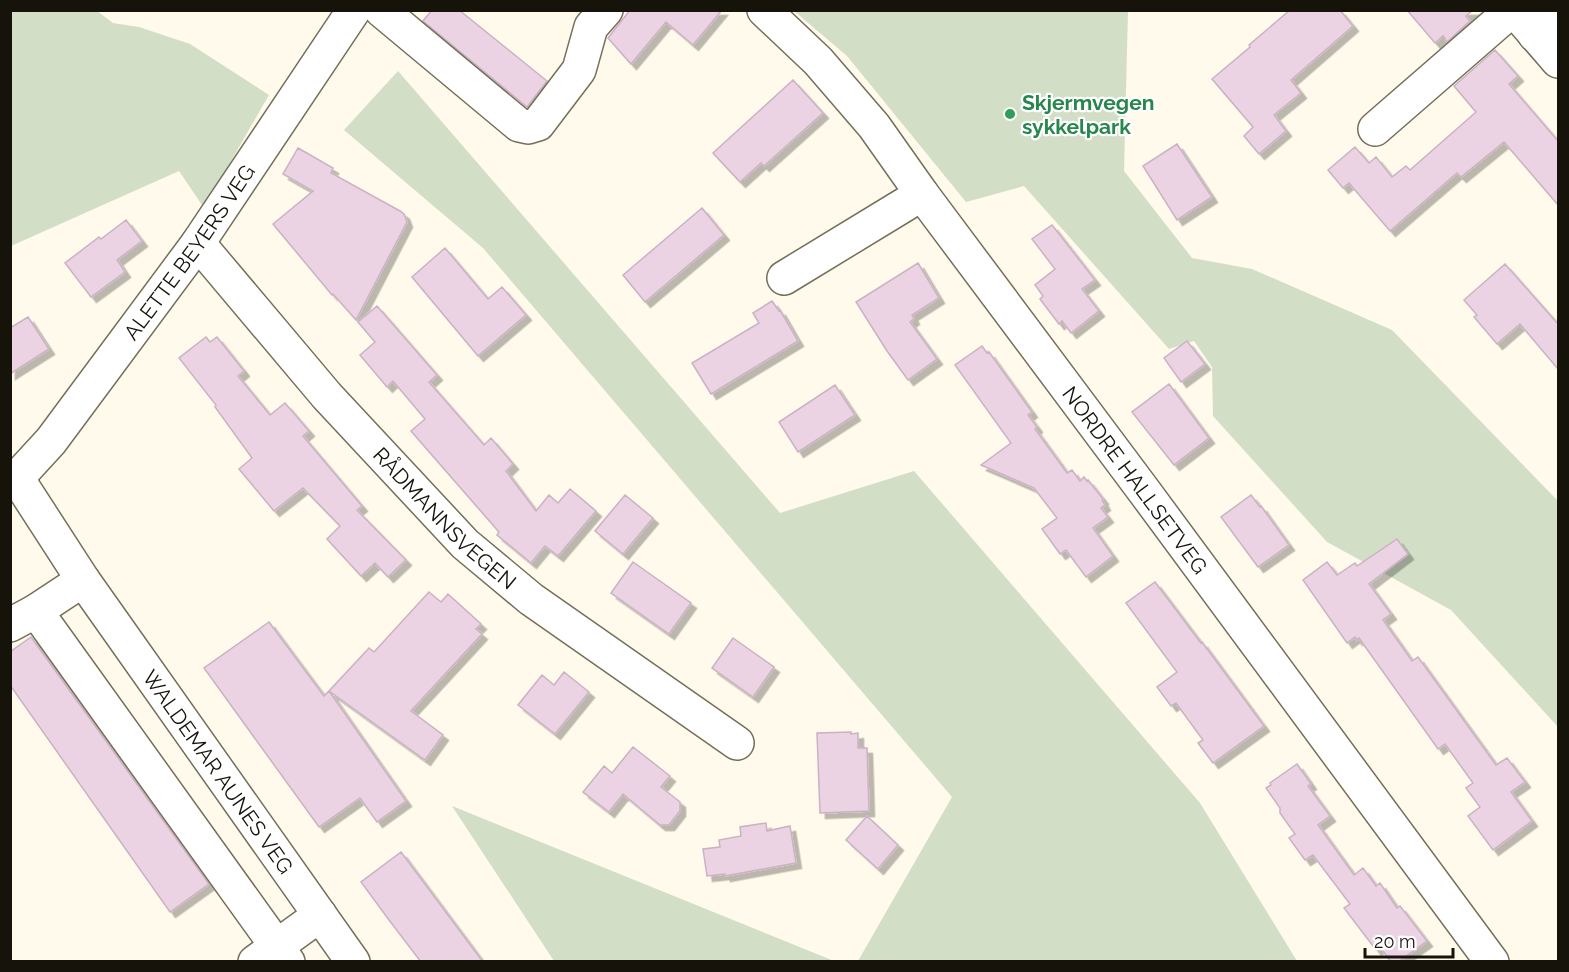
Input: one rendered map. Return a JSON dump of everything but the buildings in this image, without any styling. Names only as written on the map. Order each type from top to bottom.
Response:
[{"type":"street","name":"ALETTE BEYERS VEG","points":[[14,480],[51,441],[198,243],[354,10]]},
{"type":"street","points":[[381,10],[519,125],[528,127],[538,124],[579,70],[591,27],[606,10]]},
{"type":"street","name":"NORDRE HALLSETVEG","points":[[764,10],[818,62],[874,126],[922,194],[1144,490],[1492,962]]},
{"type":"street","points":[[1375,129],[1513,10],[1558,62]]},
{"type":"street","points":[[1535,34],[1558,11]]},
{"type":"street","points":[[784,278],[922,194]]},
{"type":"street","name":"RÅDMANNSVEGEN","points":[[198,243],[327,396],[465,544],[531,599],[737,743]]},
{"type":"street","name":"WALDEMAR AUNES VEG","points":[[14,480],[354,962]]},
{"type":"street","points":[[83,580],[23,618],[273,956],[320,915]]},
{"type":"green space","points":[[10,11],[97,11],[113,23],[139,27],[190,44],[269,95],[204,208],[179,171],[11,246]]},
{"type":"green space","points":[[794,11],[1128,11],[1124,171],[1192,258],[1252,269],[1392,330],[1558,501],[1558,727],[1451,610],[1327,542],[1213,416],[1212,367],[1194,341],[1169,349],[1024,186],[966,202],[847,56]]},
{"type":"green space","points":[[398,71],[780,513],[914,471],[1200,803],[1297,961],[858,961],[952,797],[483,248],[344,130]]},
{"type":"green space","points":[[452,806],[834,961],[554,961]]},
{"type":"place","name":"Skjermvegen sykkelpark","points":[[1010,114]]}]
